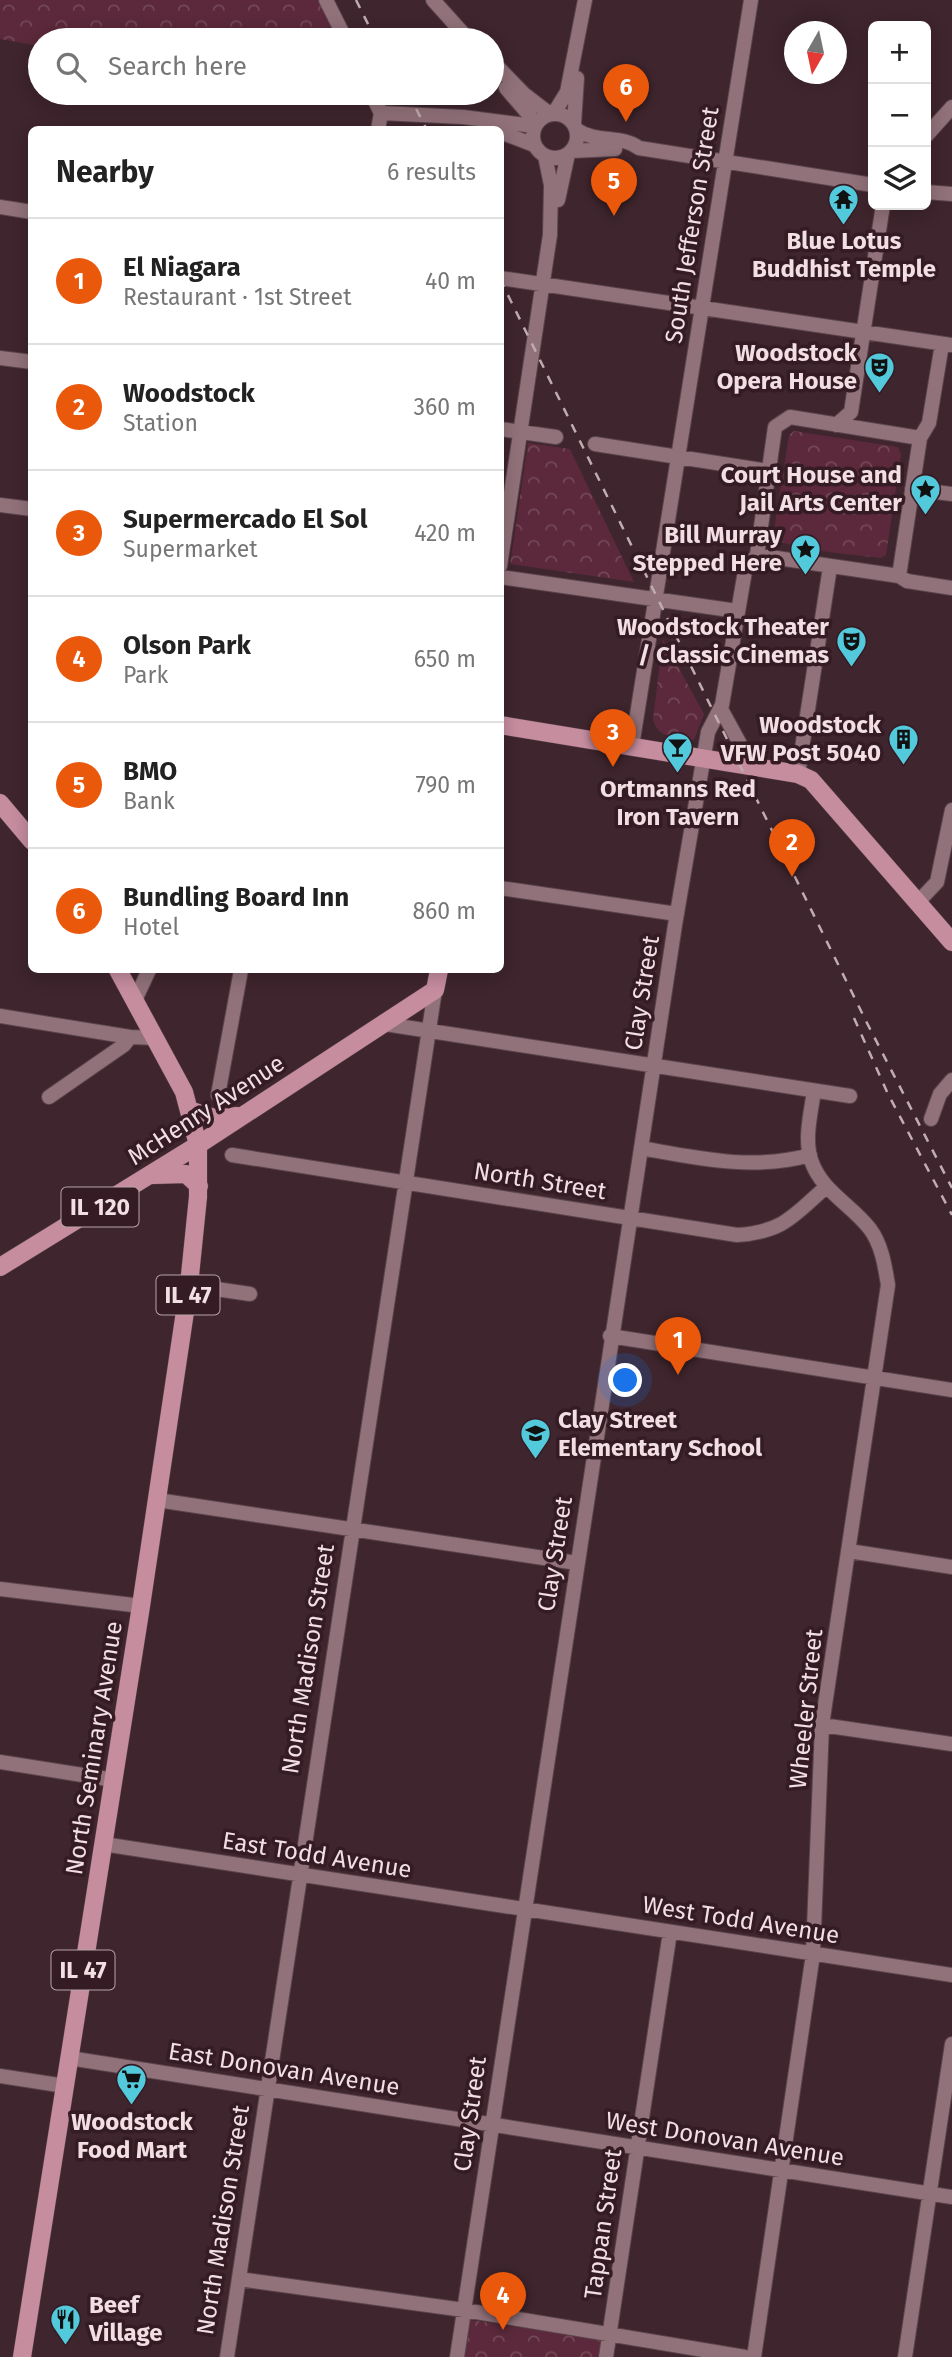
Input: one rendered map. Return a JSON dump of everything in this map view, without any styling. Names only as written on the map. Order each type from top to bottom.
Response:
[{"type":"main road","points":[[504,726],[798,774],[823,791],[952,942]]},
{"type":"main road","points":[[0,803],[28,836]]},
{"type":"main road","name":"IL 47","points":[[120,973],[184,1093],[198,1145]]},
{"type":"main road","name":"North Madison Street","points":[[435,990],[438,973]]},
{"type":"main road","name":"McHenry Avenue","points":[[0,1267],[150,1176],[435,990]]},
{"type":"main road","points":[[189,1110],[218,1119],[244,1115]]},
{"type":"main road","name":"North Seminary Avenue","points":[[22,2357],[189,1285],[199,1186],[198,1145]]},
{"type":"main road","points":[[150,1176],[186,1174],[199,1186]]},
{"type":"street","points":[[326,0],[340,28]]},
{"type":"street","points":[[433,0],[458,28]]},
{"type":"street","points":[[457,119],[463,117],[535,125],[552,114],[566,95],[586,0]]},
{"type":"street","name":"South Jefferson Street","points":[[632,746],[751,0]]},
{"type":"street","points":[[550,235],[570,153],[577,141],[575,127],[578,42]]},
{"type":"street","points":[[504,73],[524,94],[552,114],[566,116],[575,127],[594,139],[633,143],[639,148]]},
{"type":"street","points":[[504,86],[535,125],[551,185],[550,235],[544,285],[504,541]]},
{"type":"street","points":[[377,105],[381,113],[379,126]]},
{"type":"street","points":[[931,130],[952,107]]},
{"type":"street","points":[[381,113],[427,114],[457,119],[475,126]]},
{"type":"street","points":[[504,134],[557,158],[570,153],[639,148],[868,184]]},
{"type":"street","points":[[931,192],[952,194]]},
{"type":"street","points":[[0,207],[28,211]]},
{"type":"street","points":[[836,425],[850,412],[882,210]]},
{"type":"street","points":[[504,279],[947,345],[929,423],[920,438],[899,576]]},
{"type":"street","points":[[0,358],[28,362]]},
{"type":"street","points":[[850,412],[863,429]]},
{"type":"street","name":"Clay Street","points":[[457,2357],[610,1336],[708,732],[721,709],[745,571],[757,555],[775,427],[790,417],[836,425]]},
{"type":"street","points":[[836,425],[920,438]]},
{"type":"street","points":[[504,430],[556,437]]},
{"type":"street","points":[[595,444],[768,471]]},
{"type":"street","points":[[912,489],[952,494]]},
{"type":"street","points":[[0,505],[28,508]]},
{"type":"street","points":[[757,555],[899,576],[907,581],[952,588]]},
{"type":"street","points":[[798,774],[830,567]]},
{"type":"street","points":[[504,579],[737,611]]},
{"type":"street","points":[[721,709],[744,751]]},
{"type":"street","points":[[918,902],[937,882],[952,810]]},
{"type":"street","points":[[504,889],[677,914]]},
{"type":"street","points":[[135,1000],[148,973]]},
{"type":"street","points":[[218,1095],[241,973]]},
{"type":"street","name":"North Madison Street","points":[[226,2357],[435,990]]},
{"type":"street","points":[[0,1016],[130,1037],[156,1038]]},
{"type":"street","points":[[384,1024],[849,1096]]},
{"type":"street","points":[[49,1097],[124,1045],[130,1037]]},
{"type":"street","points":[[931,1119],[940,1094],[952,1080]]},
{"type":"street","points":[[640,1148],[738,1164],[759,1164],[810,1155],[814,1091]]},
{"type":"street","name":"North Street","points":[[232,1155],[737,1235],[755,1234],[777,1228],[798,1215],[826,1187]]},
{"type":"street","name":"Wheeler Street","points":[[754,2357],[813,1954],[822,1725],[888,1285],[884,1261],[871,1230],[826,1187],[810,1155]]},
{"type":"street","points":[[189,1285],[250,1294]]},
{"type":"street","points":[[610,1336],[952,1390]]},
{"type":"street","points":[[157,1500],[577,1563]]},
{"type":"street","points":[[849,1551],[952,1567]]},
{"type":"street","points":[[0,1588],[141,1606]]},
{"type":"street","points":[[822,1725],[952,1744]]},
{"type":"street","points":[[0,1762],[114,1780]]},
{"type":"street","name":"East Todd Avenue","points":[[103,1844],[523,1910]]},
{"type":"street","name":"West Todd Avenue","points":[[523,1910],[952,1975]]},
{"type":"street","name":"Tappan Street","points":[[606,2357],[670,1932]]},
{"type":"street","points":[[905,2357],[952,2044]]},
{"type":"street","name":"East Donovan Avenue","points":[[69,2058],[491,2124]]},
{"type":"street","points":[[0,2076],[65,2085]]},
{"type":"street","name":"West Donovan Avenue","points":[[491,2124],[952,2197]]},
{"type":"street","points":[[239,2279],[464,2310],[745,2357]]},
{"type":"green space","points":[[0,0],[318,0],[331,28],[28,28],[28,44],[0,39]]},
{"type":"green space","points":[[794,431],[898,447],[901,454],[886,555],[881,558],[824,551],[780,542],[773,537],[789,435]]},
{"type":"green space","points":[[528,443],[570,449],[634,582],[510,564]]},
{"type":"green space","points":[[663,639],[704,714],[694,740],[663,734],[655,726],[653,719]]},
{"type":"green space","points":[[470,2320],[603,2340],[601,2357],[465,2357]]},
{"type":"railway","points":[[356,0],[370,28]]},
{"type":"railway","points":[[414,105],[425,126]]},
{"type":"railway","points":[[504,287],[867,1023],[952,1188]]},
{"type":"railway","points":[[854,1018],[888,1094],[952,1215]]},
{"type":"place","name":"Bundling Board Inn","points":[[626,122]]},
{"type":"place","name":"BMO","points":[[614,216]]},
{"type":"place","name":"Blue Lotus Buddhist Temple","points":[[844,226]]},
{"type":"place","name":"Woodstock Opera House","points":[[880,394]]},
{"type":"place","name":"Court House and Jail Arts Center","points":[[925,516]]},
{"type":"place","name":"Bill Murray Stepped Here","points":[[805,576]]},
{"type":"place","name":"Woodstock Theater / Classic Cinemas","points":[[852,668]]},
{"type":"place","name":"Woodstock VFW Post 5040","points":[[904,766]]},
{"type":"place","name":"Supermercado El Sol","points":[[613,767]]},
{"type":"place","name":"Ortmanns Red Iron Tavern","points":[[678,774]]},
{"type":"place","name":"Woodstock","points":[[792,877]]},
{"type":"place","name":"El Niagara","points":[[678,1375]]},
{"type":"place","name":"Clay Street Elementary School","points":[[535,1461]]},
{"type":"place","name":"Woodstock Food Mart","points":[[132,2107]]},
{"type":"place","name":"Olson Park","points":[[503,2330]]},
{"type":"place","name":"Beef Village","points":[[66,2346]]}]
